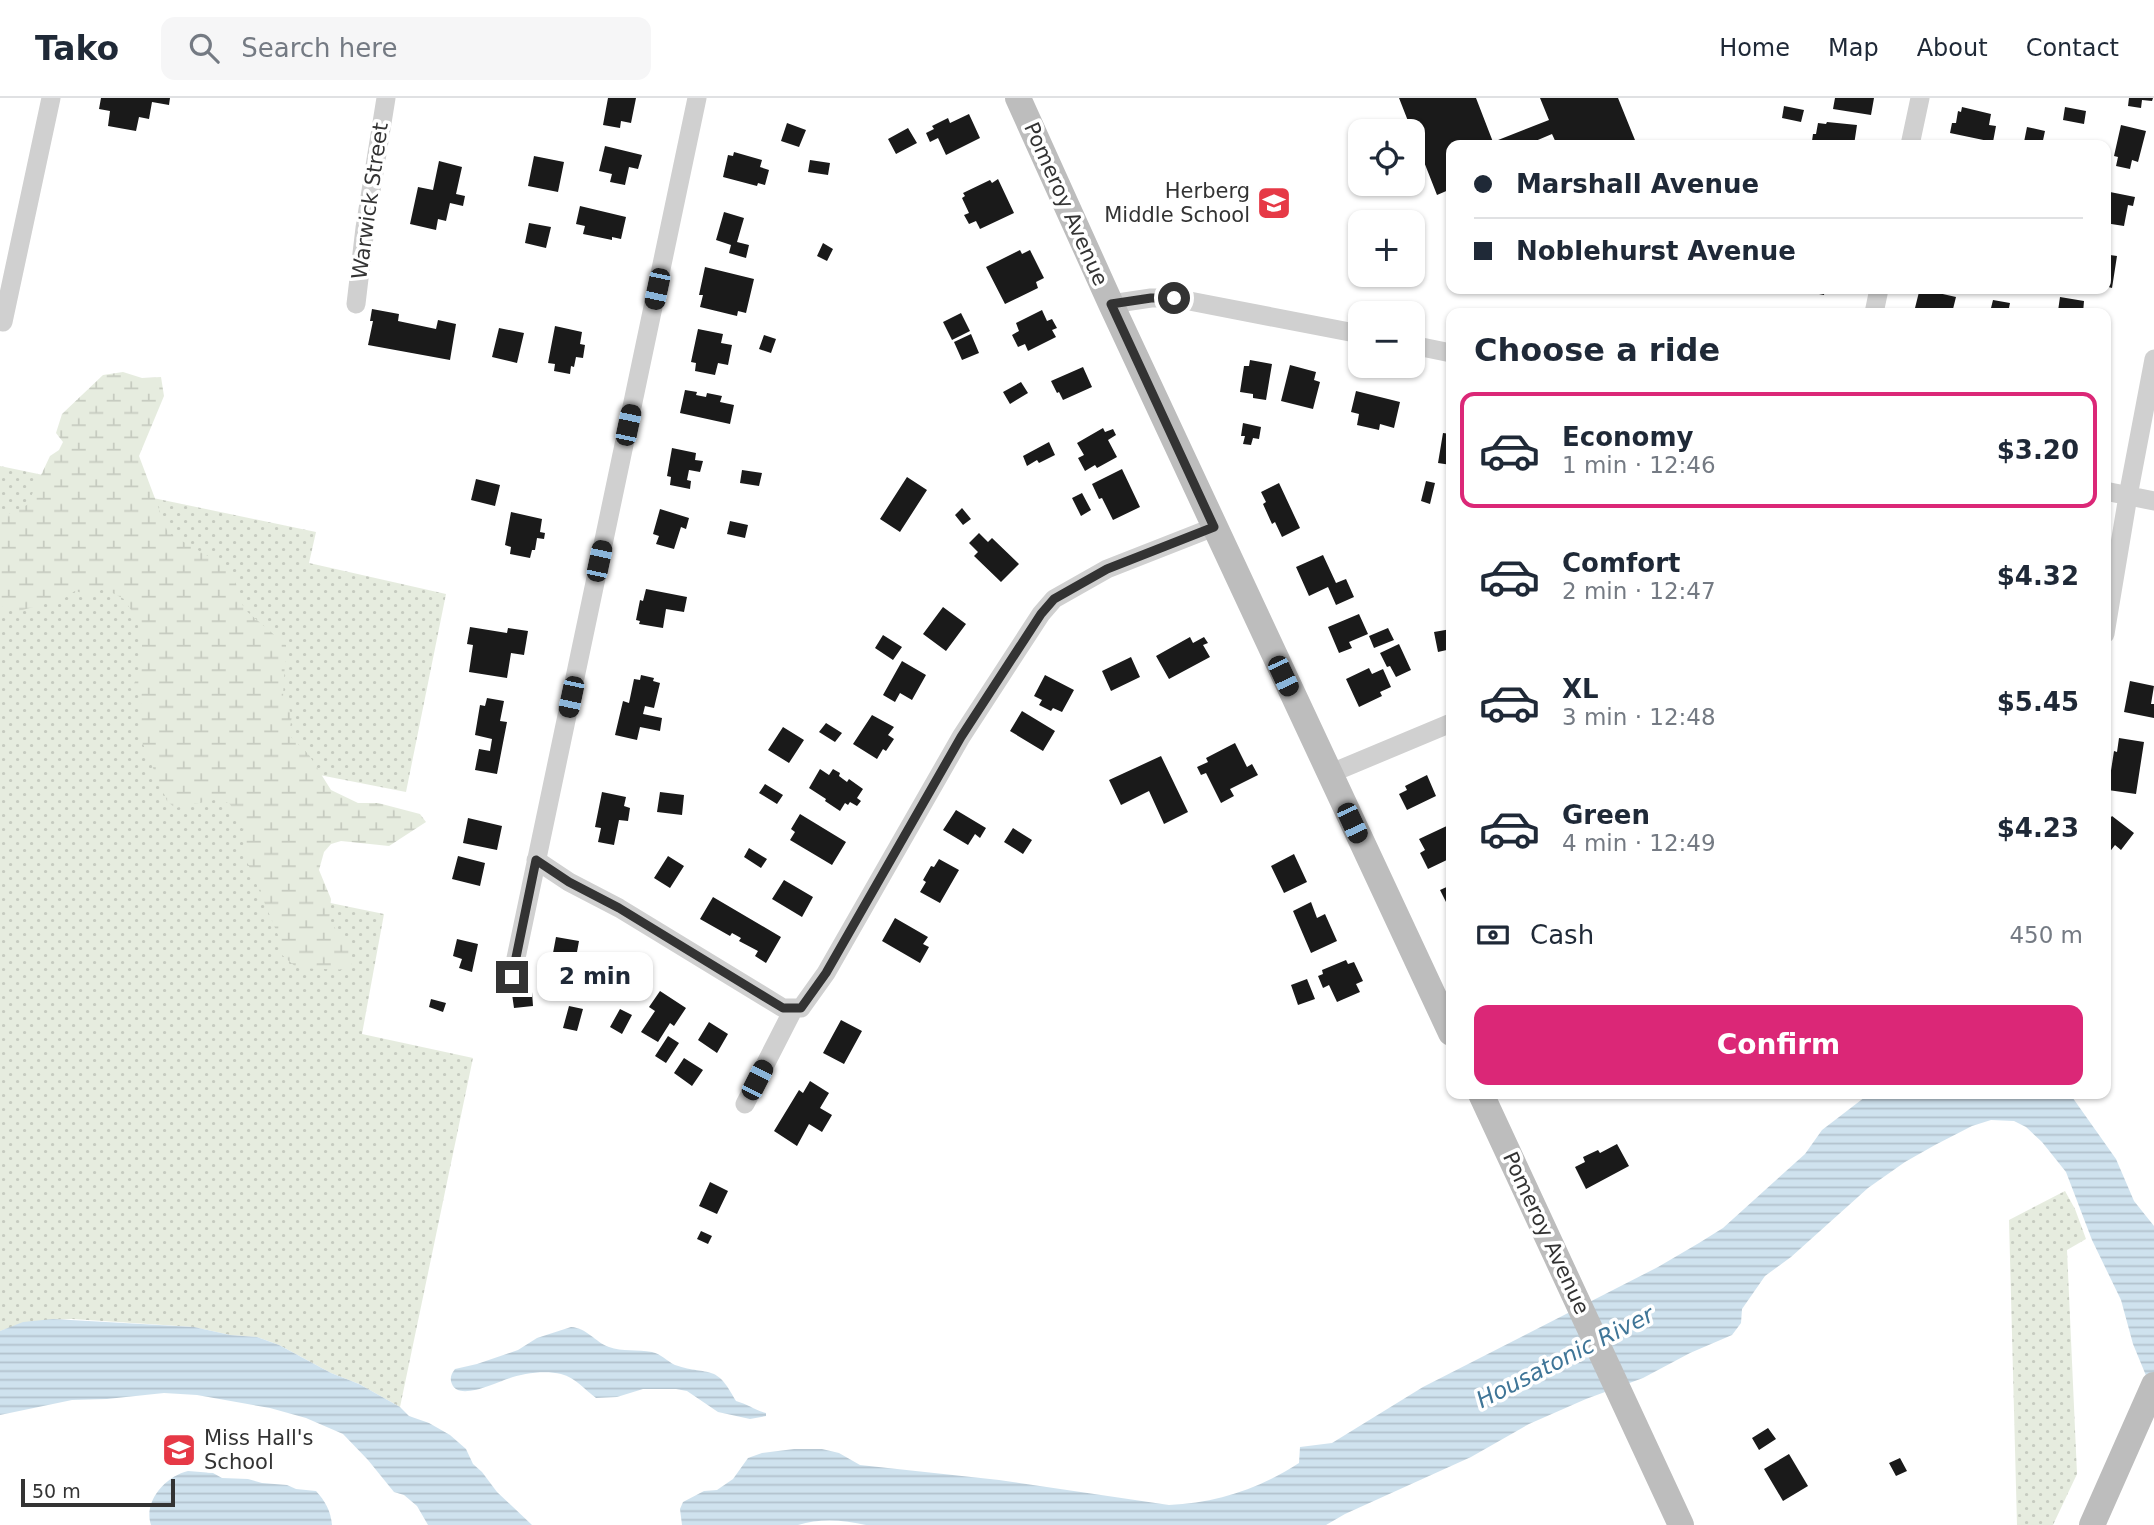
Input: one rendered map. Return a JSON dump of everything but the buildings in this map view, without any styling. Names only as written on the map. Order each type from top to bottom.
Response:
[{"type":"street","points":[[3,322],[51,98]]},
{"type":"street","name":"Warwick Street","points":[[356,304],[386,98]]},
{"type":"street","points":[[512,977],[697,98]]},
{"type":"street","name":"Pomeroy Avenue","points":[[1018,98],[1214,527],[1446,1022]]},
{"type":"street","points":[[1911,140],[1920,98]]},
{"type":"street","points":[[1111,304],[1151,298],[1174,298],[1348,332]]},
{"type":"street","points":[[1425,348],[1446,353]]},
{"type":"street","points":[[2111,598],[2154,359]]},
{"type":"street","points":[[2111,492],[2154,501]]},
{"type":"street","points":[[536,860],[783,1008],[801,1008],[826,973],[961,737],[1041,614],[1054,599],[1107,569],[1214,527]]},
{"type":"street","points":[[1329,774],[1446,725]]},
{"type":"street","points":[[745,1104],[794,1008]]},
{"type":"street","name":"Pomeroy Avenue","points":[[1482,1099],[1681,1525]]},
{"type":"street","points":[[2092,1525],[2151,1391]]},
{"type":"green space","points":[[123,372],[142,378],[161,377],[164,396],[139,456],[168,533],[222,564],[234,579],[244,609],[286,645],[283,697],[292,715],[289,735],[309,755],[331,790],[358,803],[378,803],[420,814],[426,822],[389,846],[341,841],[331,844],[324,852],[319,870],[331,899],[329,920],[352,951],[351,970],[297,968],[282,955],[278,935],[248,864],[244,832],[230,804],[219,799],[175,808],[167,801],[140,737],[142,705],[139,693],[131,692],[142,663],[142,640],[136,618],[124,599],[105,589],[86,594],[75,591],[63,599],[15,612],[0,606],[0,518],[27,505],[50,456],[59,450],[63,442],[56,433],[62,414],[103,375]]},
{"type":"green space","points":[[0,466],[316,532],[309,563],[446,594],[406,792],[294,770],[272,891],[384,914],[362,1034],[473,1058],[400,1407],[359,1384],[257,1337],[230,1335],[194,1327],[72,1319],[35,1322],[0,1331]]},
{"type":"green space","points":[[2065,1191],[2086,1239],[2067,1250],[2077,1474],[2053,1525],[2017,1525],[2009,1220]]},
{"type":"water","name":"Housatonic River","points":[[1862,1099],[2074,1099],[2116,1159],[2134,1201],[2154,1226],[2154,1395],[2133,1344],[2121,1300],[2092,1240],[2066,1172],[2026,1127],[2014,1121],[1991,1120],[1972,1126],[1935,1145],[1868,1188],[1791,1257],[1765,1276],[1742,1309],[1741,1323],[1732,1335],[1643,1378],[1529,1424],[1471,1457],[1326,1525],[866,1525],[832,1520],[798,1525],[682,1525],[680,1509],[683,1502],[704,1491],[717,1490],[733,1479],[748,1458],[762,1453],[794,1449],[822,1449],[839,1453],[860,1465],[999,1480],[1169,1505],[1204,1501],[1237,1493],[1299,1463],[1300,1447],[1332,1443],[1423,1387],[1658,1267],[1723,1228],[1805,1154],[1822,1130]]},
{"type":"water","points":[[53,1319],[194,1327],[230,1335],[257,1337],[279,1345],[331,1373],[359,1384],[400,1407],[409,1416],[450,1435],[466,1449],[473,1464],[497,1492],[532,1525],[428,1525],[417,1506],[404,1495],[394,1492],[343,1434],[306,1418],[270,1408],[197,1395],[164,1393],[72,1400],[0,1415],[0,1331],[23,1322]]},
{"type":"water","points":[[571,1327],[582,1330],[609,1347],[652,1352],[675,1365],[711,1373],[723,1381],[736,1401],[766,1413],[766,1416],[750,1419],[718,1412],[687,1391],[676,1389],[643,1389],[617,1397],[596,1398],[571,1378],[555,1373],[520,1375],[469,1391],[456,1389],[452,1384],[451,1378],[455,1369],[518,1350],[537,1338]]},
{"type":"water","points":[[188,1471],[316,1491],[327,1506],[332,1525],[151,1525],[150,1507],[158,1491],[172,1478]]},
{"type":"place","name":"Herberg Middle School","points":[[1274,203]]},
{"type":"place","name":"Miss Hall's School","points":[[179,1450]]},
{"type":"route","points":[[512,977],[536,860],[783,1008],[801,1008],[826,973],[961,737],[1041,614],[1054,599],[1107,569],[1214,527],[1111,304],[1151,298],[1174,298]]}]
